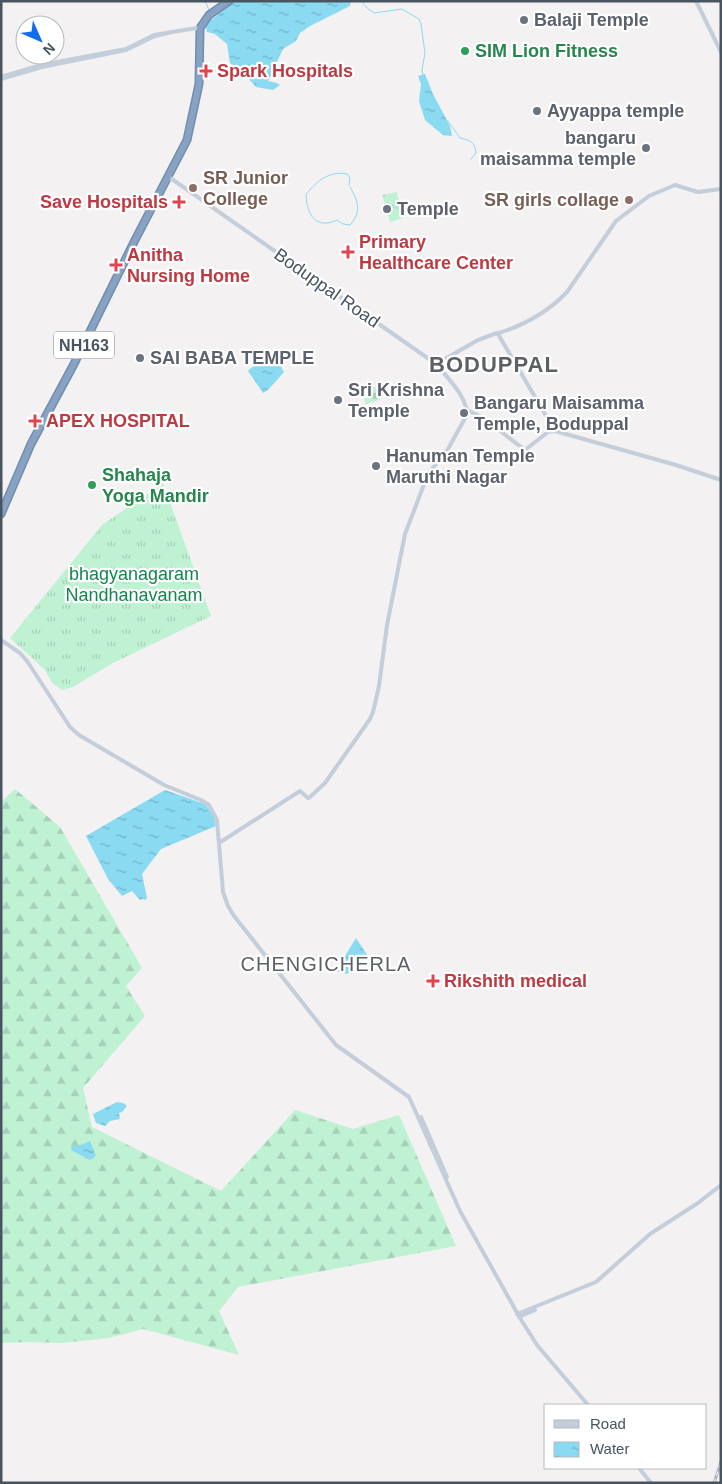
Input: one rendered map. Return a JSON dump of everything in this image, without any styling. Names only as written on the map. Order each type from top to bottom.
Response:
[{"type":"highway","name":"NH163","points":[[141,227],[170,176],[190,132],[199,84],[197,28],[224,1]]},
{"type":"highway","name":"NH163","points":[[198,68],[198,34],[201,26],[211,12],[229,1]]},
{"type":"highway","name":"NH163","points":[[1,510],[27,448],[182,151]]},
{"type":"highway","name":"NH163","points":[[1,514],[18,470]]},
{"type":"street","points":[[696,1],[721,52]]},
{"type":"street","points":[[1,78],[41,65],[126,49],[154,35],[197,28]]},
{"type":"street","name":"Boduppal Road","points":[[170,176],[438,364],[449,381],[458,389],[469,411]]},
{"type":"street","points":[[438,364],[478,340],[516,327],[560,299],[616,221],[646,198],[674,185],[698,192],[721,189]]},
{"type":"street","points":[[498,333],[554,431]]},
{"type":"street","points":[[219,843],[300,791],[310,798],[325,783],[370,719],[379,686],[386,630],[405,534],[428,474],[448,449],[469,411],[482,417],[525,450],[548,432],[554,431],[696,471],[721,480]]},
{"type":"street","points":[[1,640],[20,653],[27,661],[75,732],[164,785],[209,805],[217,820],[224,892],[228,906],[336,1045],[409,1097],[460,1211],[518,1315],[537,1345],[587,1404]]},
{"type":"street","points":[[518,1315],[593,1285],[656,1231],[721,1186]]},
{"type":"street","points":[[640,1469],[651,1483]]},
{"type":"green space","points":[[397,192],[403,218],[390,222],[382,195]]},
{"type":"green space","points":[[376,387],[381,399],[366,404],[361,389]]},
{"type":"green space","name":"bhagyanagaram Nandhanavanam","points":[[163,483],[211,616],[113,663],[73,687],[62,690],[52,683],[45,670],[10,638],[102,525]]},
{"type":"green space","points":[[15,789],[60,827],[142,968],[126,986],[145,1016],[83,1088],[92,1127],[221,1191],[295,1110],[353,1129],[399,1115],[456,1246],[238,1287],[219,1311],[239,1355],[143,1329],[109,1338],[62,1343],[1,1343],[1,802]]},
{"type":"water","points":[[235,1],[351,1],[350,6],[310,26],[300,33],[296,41],[283,49],[268,81],[280,85],[273,90],[256,87],[247,77],[241,75],[230,63],[227,44],[215,34],[207,32],[205,25]]},
{"type":"water","points":[[425,74],[450,126],[452,136],[443,135],[425,120],[419,101],[421,84],[418,76]]},
{"type":"water","points":[[276,358],[284,372],[263,393],[248,371],[254,366]]},
{"type":"water","points":[[165,790],[205,804],[213,814],[216,826],[161,849],[142,874],[147,898],[145,900],[140,900],[132,891],[122,896],[108,879],[86,836]]},
{"type":"water","points":[[356,938],[368,956],[347,974],[336,971]]},
{"type":"water","points":[[117,1102],[127,1106],[119,1113],[120,1119],[110,1121],[105,1126],[96,1123],[93,1114]]},
{"type":"water","points":[[90,1141],[96,1156],[90,1160],[71,1150],[72,1145],[78,1146]]},
{"type":"waterway","points":[[205,1],[209,10]]},
{"type":"waterway","points":[[361,1],[374,13],[402,9],[419,19],[425,53],[423,75]]},
{"type":"waterway","points":[[448,121],[460,138],[473,144],[476,153],[471,159]]},
{"type":"waterway","points":[[349,185],[350,178],[347,174],[329,175],[324,178],[306,195],[310,214],[323,223],[337,220],[343,224],[350,225],[356,216],[358,206],[350,187]]},
{"type":"railway","points":[[714,1483],[721,1462]]},
{"type":"place","name":"Balaji Temple","points":[[524,20]]},
{"type":"place","name":"SIM Lion Fitness","points":[[465,51]]},
{"type":"place","name":"Spark Hospitals","points":[[206,71]]},
{"type":"place","name":"Ayyappa temple","points":[[537,111]]},
{"type":"place","name":"bangaru maisamma temple","points":[[646,148]]},
{"type":"place","name":"SR Junior College","points":[[193,188]]},
{"type":"place","name":"SR girls collage","points":[[629,200]]},
{"type":"place","name":"Save Hospitals","points":[[179,202]]},
{"type":"place","name":"Temple","points":[[387,209]]},
{"type":"place","name":"Primary Healthcare Center","points":[[348,252]]},
{"type":"place","name":"Anitha Nursing Home","points":[[116,265]]},
{"type":"place","name":"SAI BABA TEMPLE","points":[[140,358]]},
{"type":"place","name":"Sri Krishna Temple","points":[[338,400]]},
{"type":"place","name":"Bangaru Maisamma Temple, Boduppal","points":[[464,413]]},
{"type":"place","name":"APEX HOSPITAL","points":[[35,421]]},
{"type":"place","name":"Hanuman Temple Maruthi Nagar","points":[[376,466]]},
{"type":"place","name":"Shahaja Yoga Mandir","points":[[92,485]]},
{"type":"place","name":"Rikshith medical","points":[[433,981]]},
{"type":"district","name":"BODUPPAL","points":[[494,364]]},
{"type":"district","name":"CHENGICHERLA","points":[[326,964]]}]
